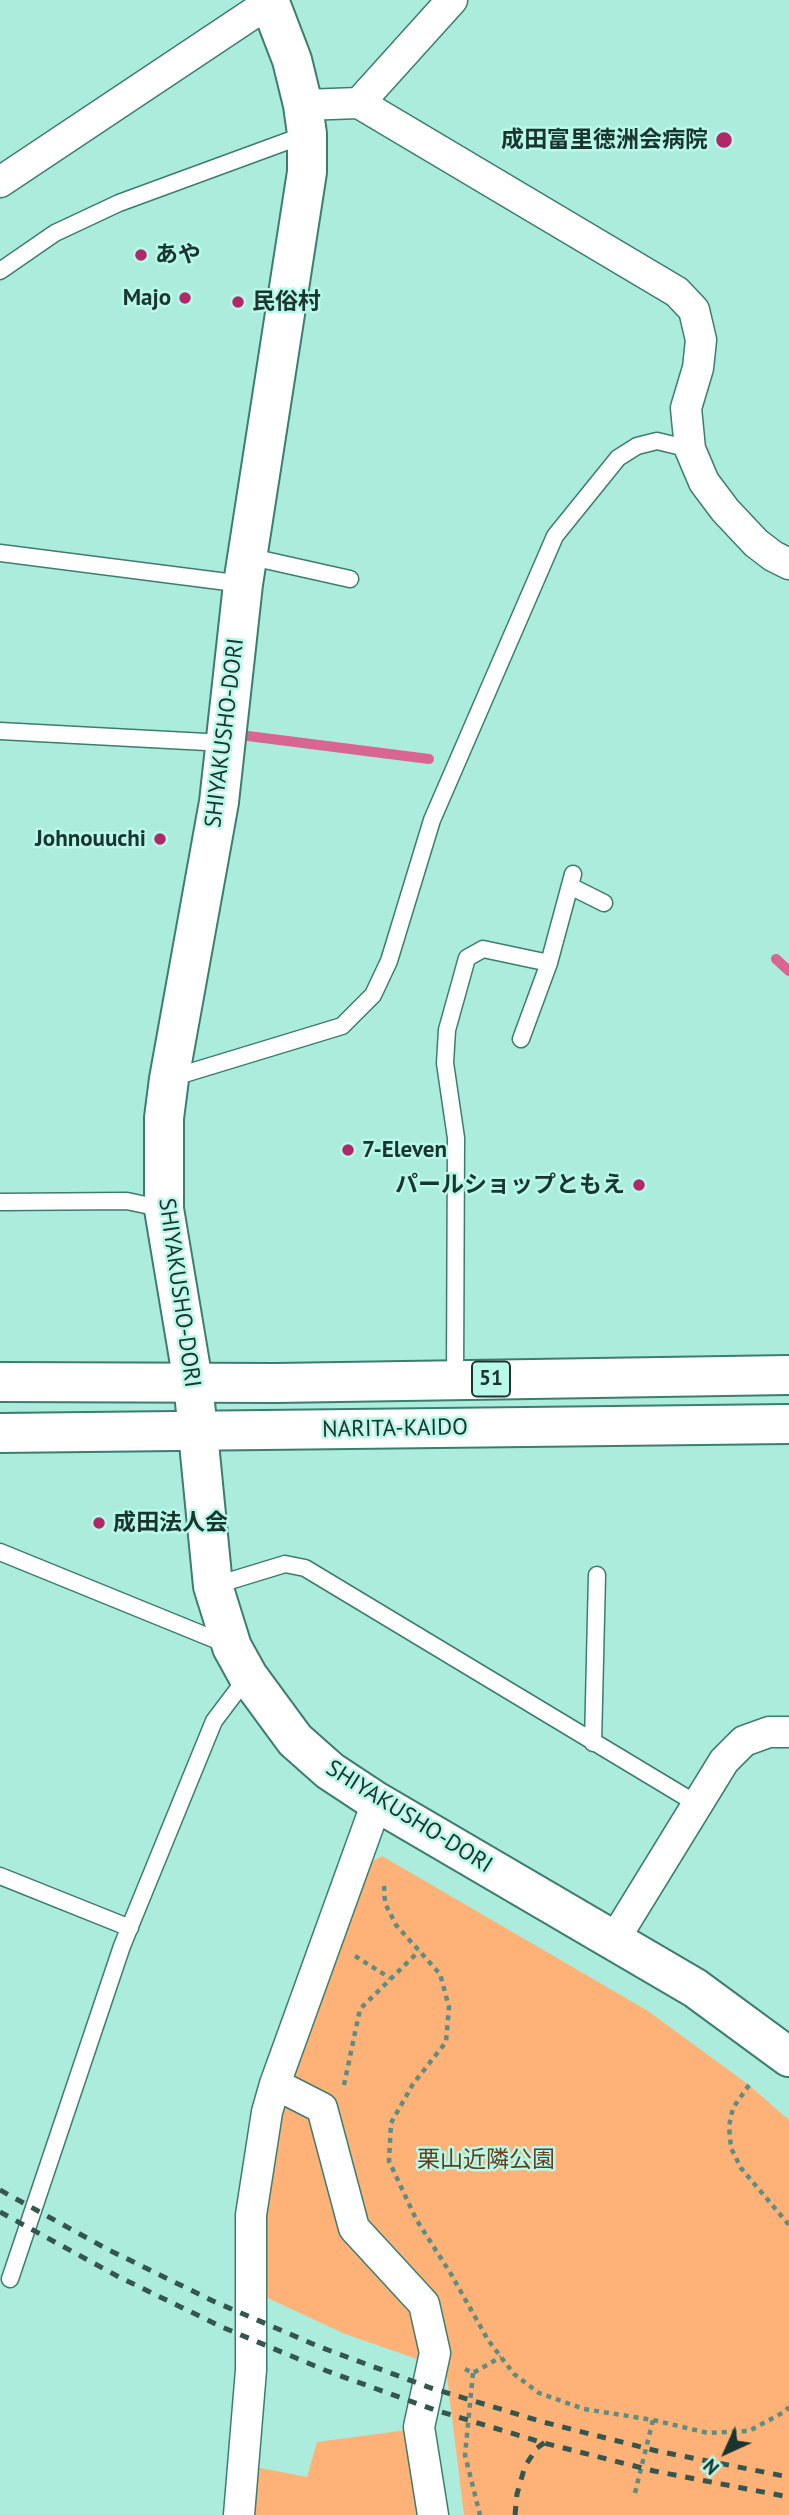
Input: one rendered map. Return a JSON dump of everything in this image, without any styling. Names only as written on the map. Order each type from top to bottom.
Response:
[{"type":"main road","name":"SHIYAKUSHO-DORI","points":[[270,1],[292,60],[305,120],[307,172],[245,570],[219,802],[164,1118],[164,1209],[193,1382],[213,1586],[240,1661],[295,1740],[330,1771],[377,1802],[695,1988],[789,2057]]},
{"type":"main road","name":"NARITA-KAIDO","points":[[0,1382],[789,1375]]},
{"type":"main road","name":"NARITA-KAIDO","points":[[0,1433],[789,1423]]},
{"type":"street","points":[[305,120],[359,103],[452,0]]},
{"type":"street","points":[[0,182],[270,1]]},
{"type":"street","points":[[359,103],[677,292],[694,310],[701,340],[698,368],[686,408],[690,449],[704,482],[725,510],[756,543],[789,564]]},
{"type":"street","points":[[614,1940],[724,1761],[744,1741],[769,1732],[789,1732]]},
{"type":"street","points":[[239,2515],[251,2370],[251,2215],[267,2112],[377,1802]]},
{"type":"street","points":[[275,2084],[322,2108],[354,2228],[424,2304],[435,2353],[419,2427],[433,2515]]},
{"type":"lane","points":[[0,271],[55,233],[305,120]]},
{"type":"lane","points":[[169,1079],[342,1026],[373,995],[389,961],[432,820],[555,536],[618,458],[637,446],[657,441],[690,449]]},
{"type":"lane","points":[[0,553],[350,579]]},
{"type":"lane","points":[[0,731],[225,743]]},
{"type":"lane","points":[[521,1039],[549,963],[572,880],[604,903]]},
{"type":"lane","points":[[455,1380],[456,1138],[445,1063],[447,1030],[467,958],[483,949],[549,963]]},
{"type":"lane","points":[[0,1202],[127,1200],[164,1209]]},
{"type":"lane","points":[[0,1552],[240,1661],[130,1928],[10,2279]]},
{"type":"lane","points":[[213,1586],[285,1564],[304,1568],[697,1804]]},
{"type":"lane","points":[[593,1743],[597,1575]]},
{"type":"lane","points":[[0,1876],[130,1928]]},
{"type":"path","points":[[389,1875],[383,1886],[385,1903],[396,1925],[440,1974],[449,2007],[446,2042],[413,2084],[391,2123],[389,2161],[416,2219],[488,2340],[514,2374],[540,2393],[584,2409],[708,2432],[749,2431],[789,2407]]},
{"type":"path","points":[[322,2108],[341,2100],[360,2009],[419,1951]]},
{"type":"path","points":[[350,1953],[390,1978]]},
{"type":"path","points":[[749,2085],[733,2108],[729,2126],[731,2148],[741,2168],[789,2225]]},
{"type":"path","points":[[474,2373],[465,2455],[480,2515]]},
{"type":"path","points":[[635,2493],[653,2420]]},
{"type":"green space","name":"栗山近隣公園","points":[[382,1856],[648,2011],[749,2085],[789,2120],[789,2515],[464,2515],[446,2369],[345,2334],[259,2294],[262,2198],[275,2114],[373,1861]]},
{"type":"green space","points":[[407,2430],[416,2515],[246,2515],[250,2466],[307,2477],[317,2442]]},
{"type":"waterway","points":[[248,736],[429,759]]},
{"type":"waterway","points":[[776,959],[789,971]]},
{"type":"railway","points":[[0,2190],[107,2249],[213,2301],[320,2347],[431,2388],[543,2422],[657,2451],[789,2477]]},
{"type":"railway","points":[[0,2212],[119,2277],[222,2327],[327,2371],[435,2410],[544,2443],[654,2471],[789,2497]]},
{"type":"railway","points":[[515,2515],[517,2494],[525,2466],[537,2448],[548,2440]]},
{"type":"place","name":"成田富里徳洲会病院","points":[[724,140]]},
{"type":"place","name":"あや","points":[[141,255]]},
{"type":"place","name":"Majo","points":[[185,298]]},
{"type":"place","name":"民俗村","points":[[238,302]]},
{"type":"place","name":"Johnouuchi","points":[[160,839]]},
{"type":"place","name":"7-Eleven","points":[[348,1150]]},
{"type":"place","name":"パールショップともえ","points":[[639,1185]]},
{"type":"place","name":"成田法人会","points":[[99,1523]]}]
